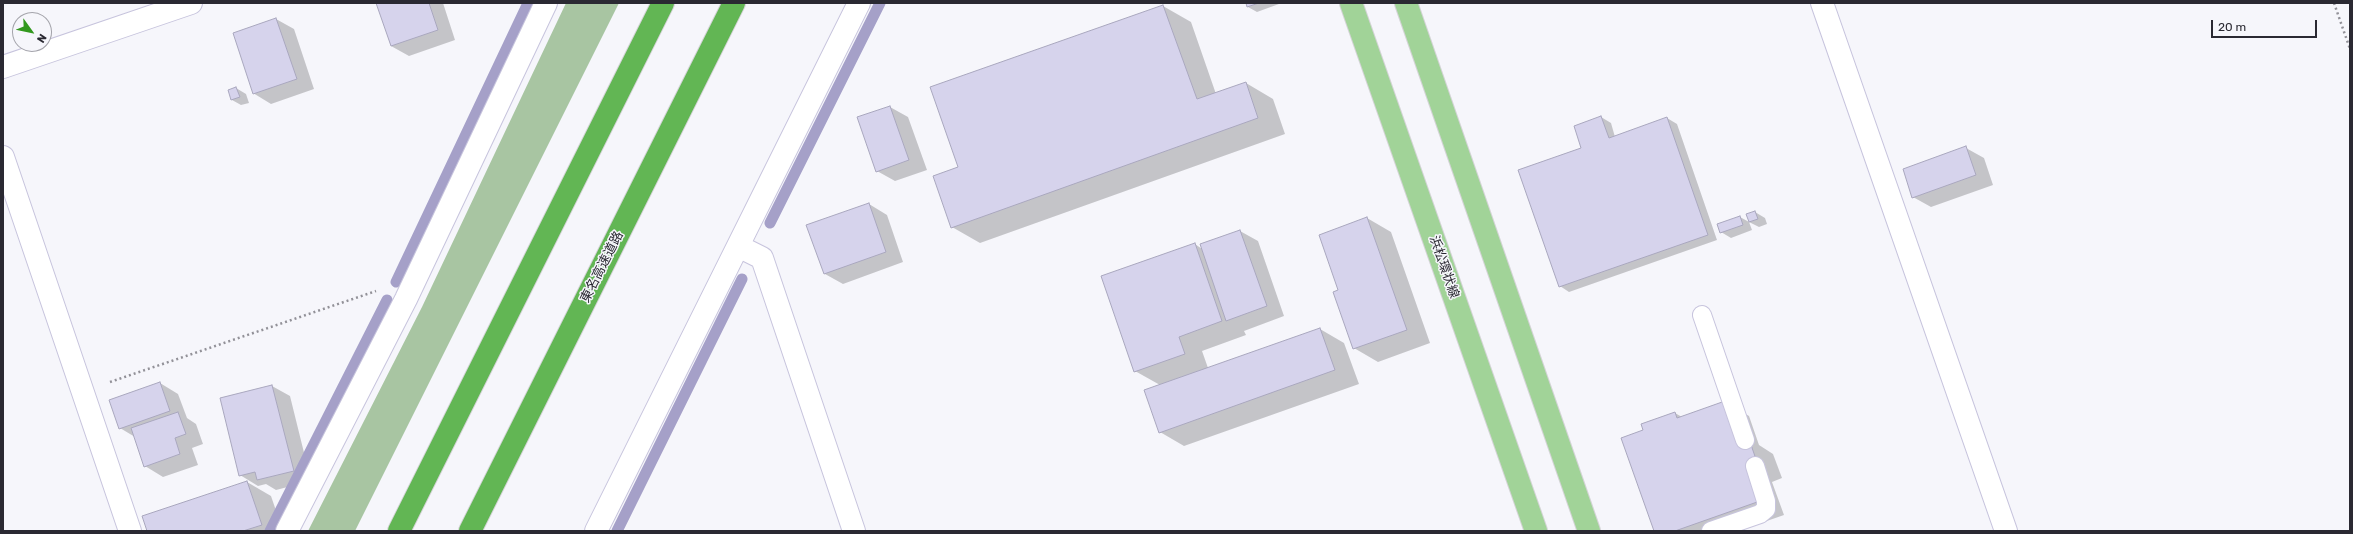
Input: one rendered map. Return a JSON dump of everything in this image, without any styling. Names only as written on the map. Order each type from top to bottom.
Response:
[{"type":"highway","points":[[400,531],[663,3]]},
{"type":"highway","name":"東名高速道路","points":[[470,531],[734,3]]},
{"type":"main road","name":"浜松環状線","points":[[1351,3],[1536,531]]},
{"type":"main road","points":[[1406,3],[1589,531]]},
{"type":"street","points":[[3,67],[191,3]]},
{"type":"street","points":[[288,531],[406,299],[546,3]]},
{"type":"street","points":[[596,531],[859,3]]},
{"type":"street","points":[[1822,3],[2006,531]]},
{"type":"street","points":[[3,157],[130,531]]},
{"type":"street","points":[[738,246],[762,258],[854,531]]},
{"type":"lane","points":[[1702,315],[1745,440]]},
{"type":"lane","points":[[1711,531],[1760,514],[1766,509],[1766,500],[1754,466]]},
{"type":"path","points":[[2334,3],[2350,49]]},
{"type":"path","points":[[82,392],[384,288],[406,299]]},
{"type":"green space","points":[[566,3],[619,3],[355,531],[308,531],[422,307]]},
{"type":"building","points":[[376,3],[429,3],[438,30],[391,46]]},
{"type":"building","points":[[1246,3],[1259,3],[1247,7]]},
{"type":"building","points":[[1163,5],[1197,99],[1246,82],[1258,118],[951,228],[933,176],[958,167],[930,87]]},
{"type":"building","points":[[276,18],[297,79],[253,94],[233,33]]},
{"type":"building","points":[[236,87],[240,97],[231,100],[228,90]]},
{"type":"building","points":[[890,106],[909,160],[876,172],[857,117]]},
{"type":"building","points":[[1601,116],[1609,138],[1667,117],[1708,235],[1559,287],[1518,170],[1581,148],[1574,126]]},
{"type":"building","points":[[1966,146],[1976,175],[1912,198],[1903,169]]},
{"type":"building","points":[[869,203],[886,252],[824,274],[806,225]]},
{"type":"building","points":[[1755,211],[1758,219],[1749,222],[1746,214]]},
{"type":"building","points":[[1740,216],[1743,225],[1720,233],[1717,224]]},
{"type":"building","points":[[1367,217],[1407,330],[1353,349],[1333,292],[1338,290],[1319,235]]},
{"type":"building","points":[[1240,230],[1267,306],[1226,321],[1200,244]]},
{"type":"building","points":[[1195,243],[1222,321],[1179,337],[1185,354],[1134,372],[1101,276]]},
{"type":"building","points":[[1320,328],[1335,370],[1159,433],[1144,390]]},
{"type":"building","points":[[160,382],[170,411],[119,429],[109,400]]},
{"type":"building","points":[[272,385],[294,471],[257,480],[255,472],[239,476],[220,398]]},
{"type":"building","points":[[1725,401],[1749,439],[1758,465],[1760,501],[1675,531],[1654,531],[1621,438],[1643,430],[1641,424],[1675,412],[1677,418]]},
{"type":"building","points":[[178,412],[186,434],[175,438],[180,454],[144,467],[131,428]]},
{"type":"building","points":[[247,481],[262,525],[243,531],[147,531],[142,516]]},
{"type":"waterway","points":[[396,282],[528,3]]},
{"type":"waterway","points":[[770,223],[880,3]]},
{"type":"waterway","points":[[617,531],[742,279]]},
{"type":"waterway","points":[[270,531],[387,300]]}]
